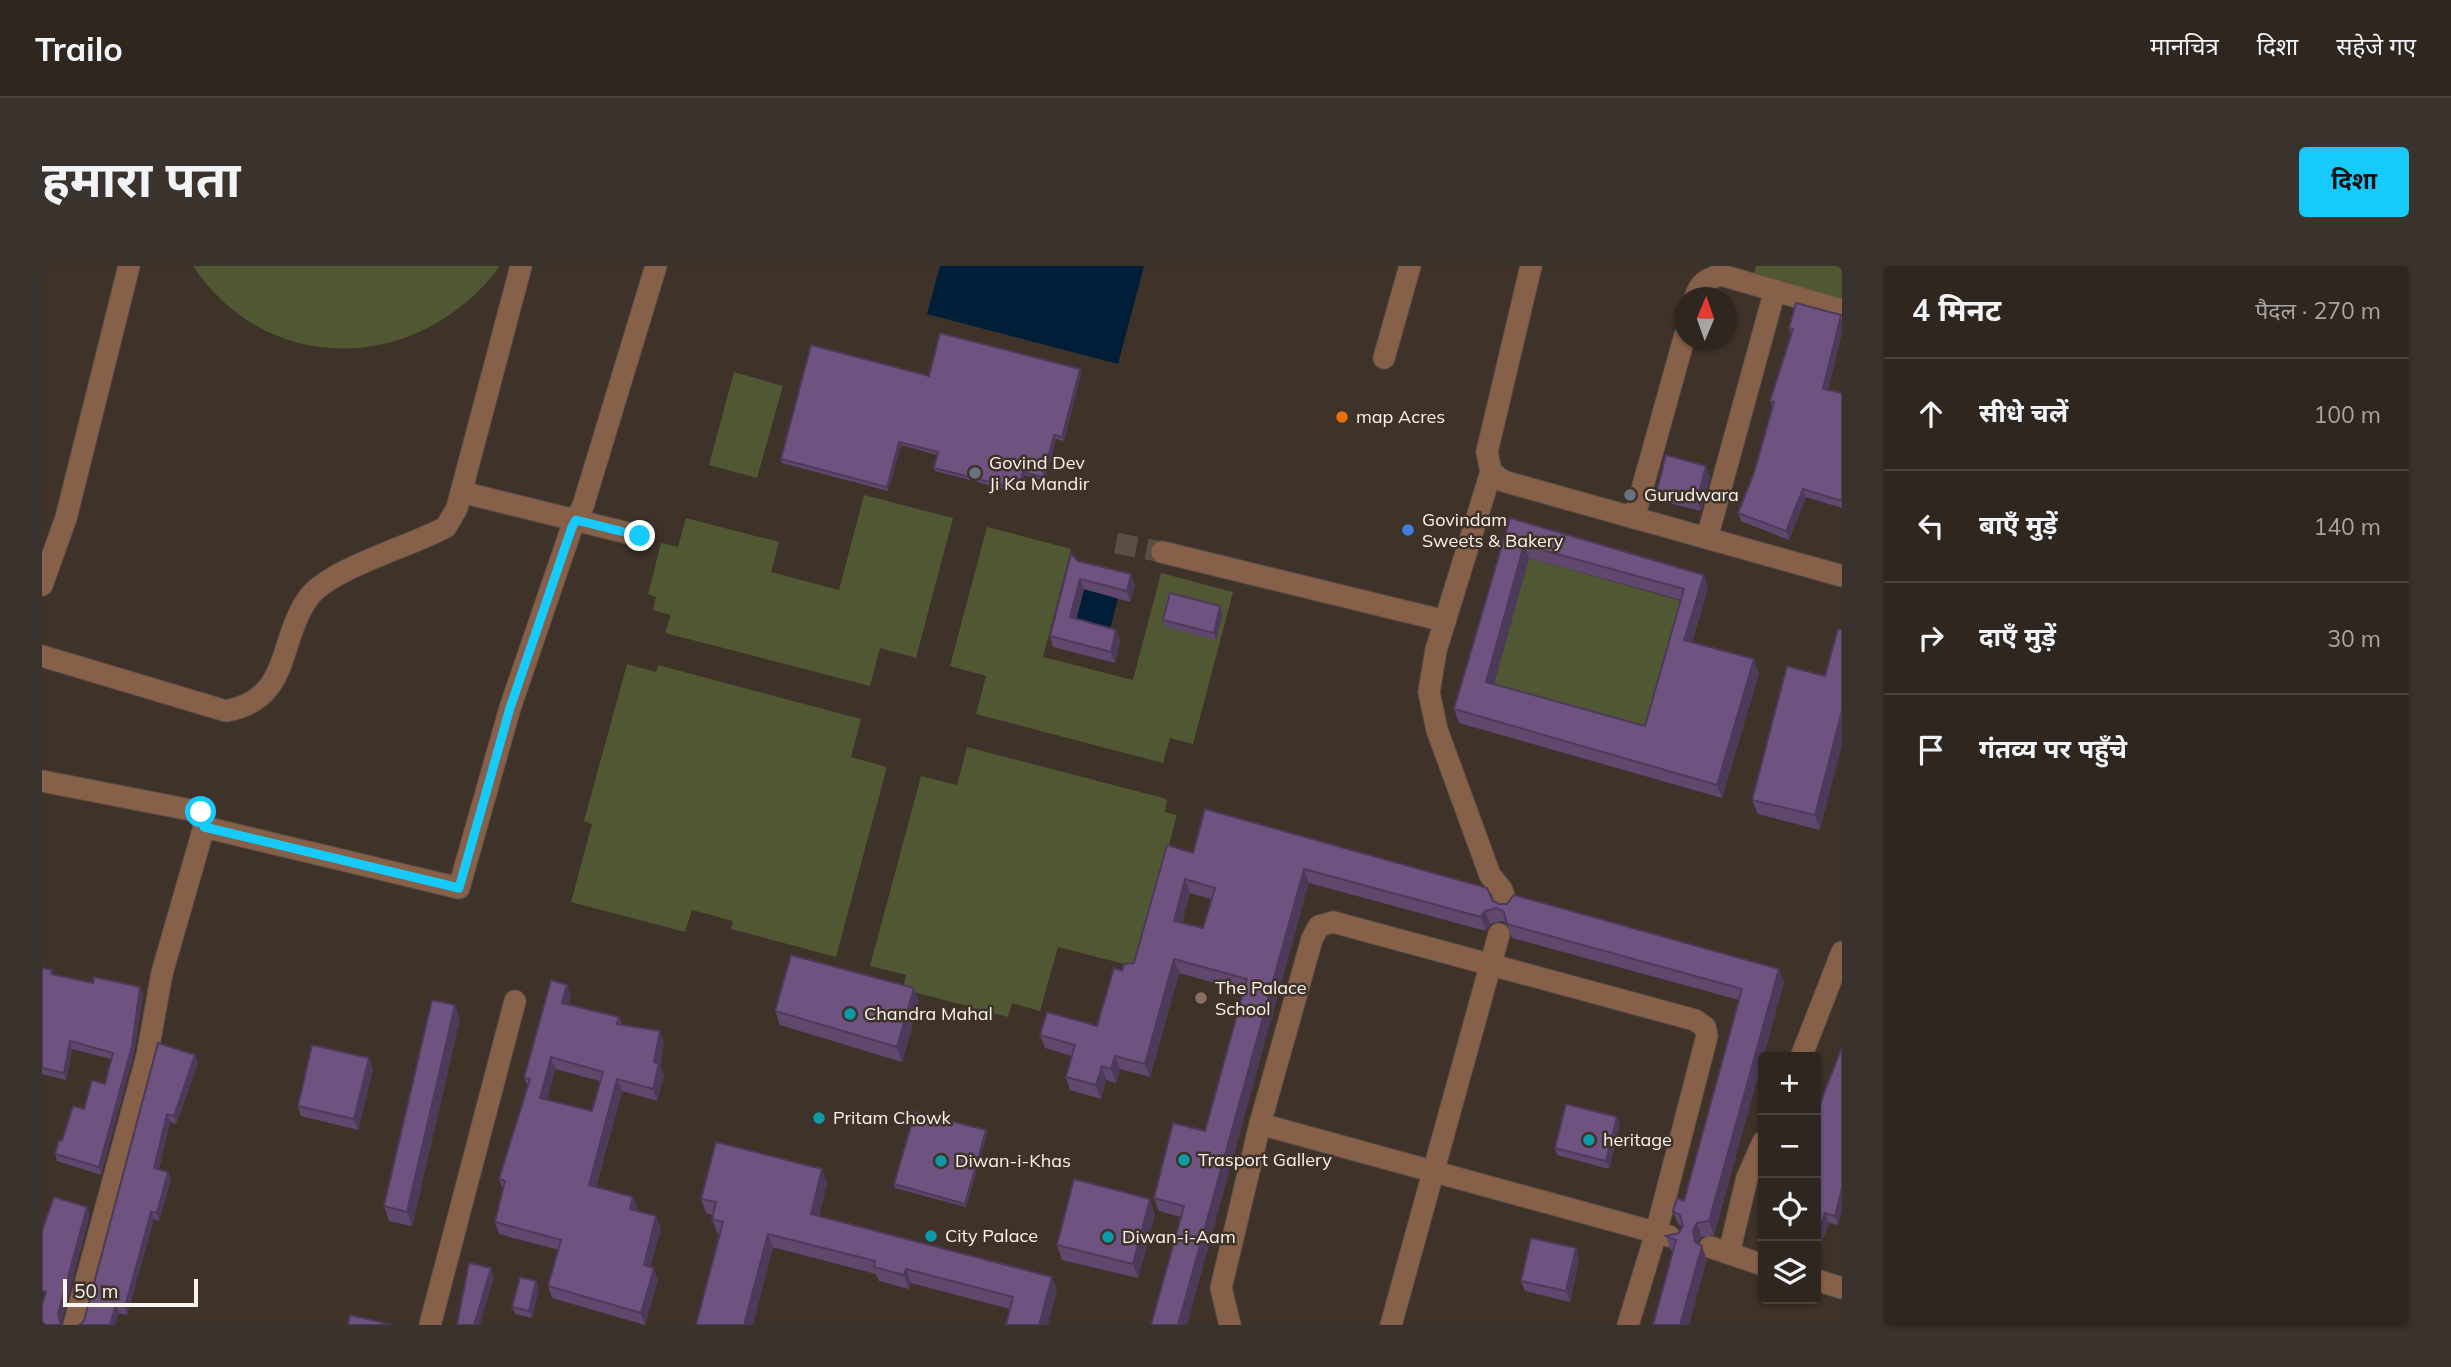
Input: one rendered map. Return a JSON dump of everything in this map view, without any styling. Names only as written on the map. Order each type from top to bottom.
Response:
[{"type":"street","points":[[42,585],[66,518],[128,266]]},
{"type":"street","points":[[42,656],[226,711],[249,706],[267,692],[309,598],[326,581],[446,527],[461,492],[521,266]]},
{"type":"street","points":[[204,827],[459,888],[510,708],[595,469],[656,266]]},
{"type":"street","points":[[1384,358],[1410,266]]},
{"type":"street","points":[[1507,905],[1502,890],[1490,875],[1437,730],[1429,692],[1445,621],[1491,472],[1487,452],[1531,266]]},
{"type":"street","points":[[1698,287],[1709,272],[1842,310]]},
{"type":"street","points":[[1707,538],[1775,290]]},
{"type":"street","points":[[1634,518],[1681,350]]},
{"type":"street","points":[[1491,472],[1503,481],[1842,576]]},
{"type":"street","points":[[461,492],[640,536]]},
{"type":"street","points":[[1162,552],[1445,621]]},
{"type":"street","points":[[42,781],[201,812],[204,827],[162,973],[147,1056],[74,1325]]},
{"type":"street","points":[[1230,1325],[1221,1288],[1260,1124],[1319,926],[1333,922],[1695,1020],[1705,1027],[1707,1036],[1666,1235],[1628,1325]]},
{"type":"street","points":[[1391,1325],[1499,934]]},
{"type":"street","points":[[1803,1052],[1842,952]]},
{"type":"street","points":[[430,1325],[515,1001]]},
{"type":"street","points":[[1260,1124],[1666,1235]]},
{"type":"street","points":[[1758,1153],[1720,1250],[1758,1263]]},
{"type":"street","points":[[1821,1281],[1842,1287]]},
{"type":"green space","points":[[193,266],[500,266],[468,301],[430,327],[389,343],[346,348],[303,344],[262,329],[225,303]]},
{"type":"green space","points":[[1756,266],[1842,266],[1842,308],[1754,274]]},
{"type":"green space","points":[[734,372],[783,386],[757,478],[709,465]]},
{"type":"green space","points":[[864,495],[953,518],[916,658],[880,648],[870,686],[665,633],[671,615],[653,610],[656,597],[648,594],[661,543],[678,547],[686,518],[779,542],[771,572],[839,590]]},
{"type":"green space","points":[[987,527],[1071,549],[1043,657],[1133,680],[1161,573],[1233,592],[1193,744],[1170,738],[1163,763],[976,714],[986,676],[950,666]]},
{"type":"green space","points":[[1529,558],[1689,603],[1650,739],[1491,695]]},
{"type":"green space","points":[[627,664],[656,672],[658,665],[861,719],[851,757],[887,767],[836,957],[731,929],[733,921],[692,910],[685,932],[571,902],[592,824],[584,821]]},
{"type":"green space","points":[[967,747],[1167,799],[1165,812],[1177,815],[1136,967],[1058,947],[1040,1011],[1012,1003],[1008,1017],[903,989],[906,975],[870,966],[921,776],[957,785]]},
{"type":"water","points":[[940,266],[1144,266],[1118,364],[927,314]]},
{"type":"water","points":[[1084,589],[1118,598],[1108,637],[1074,628]]},
{"type":"building","points":[[1796,303],[1841,315],[1823,389],[1842,393],[1842,501],[1803,489],[1786,531],[1738,513],[1754,473],[1774,402],[1770,401],[1793,329],[1789,328]]},
{"type":"building","points":[[940,333],[1080,369],[1062,437],[1054,435],[1043,477],[1023,472],[1018,489],[934,468],[938,452],[899,442],[887,487],[781,459],[811,345],[929,376]]},
{"type":"building","points":[[1666,455],[1706,466],[1697,501],[1657,490]]},
{"type":"building","points":[[1510,518],[1704,575],[1684,640],[1754,659],[1717,785],[1454,709]],"holes":[[[1524,545],[1684,589],[1645,726],[1486,682]]]},
{"type":"building","points":[[1071,554],[1078,561],[1131,574],[1127,591],[1080,579],[1070,617],[1116,630],[1111,652],[1050,636]]},
{"type":"building","points":[[1170,593],[1220,606],[1214,633],[1163,620]]},
{"type":"building","points":[[1838,629],[1842,630],[1842,711],[1815,815],[1752,800],[1787,666],[1825,676]]},
{"type":"building","points":[[1205,809],[1487,888],[1493,901],[1499,904],[1507,904],[1514,895],[1779,969],[1709,1221],[1697,1223],[1693,1230],[1695,1242],[1702,1246],[1680,1325],[1653,1325],[1676,1240],[1666,1236],[1679,1233],[1683,1226],[1680,1215],[1673,1211],[1677,1198],[1684,1201],[1742,989],[1507,924],[1504,912],[1497,908],[1485,911],[1481,917],[1304,869],[1178,1325],[1151,1325],[1184,1206],[1154,1198],[1173,1123],[1205,1131],[1247,979],[1174,959],[1145,1064],[1115,1056],[1111,1069],[1102,1066],[1096,1085],[1066,1077],[1075,1045],[1040,1035],[1047,1012],[1097,1026],[1114,968],[1122,971],[1124,964],[1134,963],[1167,845],[1193,853]],"holes":[[[1185,879],[1215,888],[1203,928],[1174,921]]]},
{"type":"building","name":"Chandra Mahal","points":[[791,955],[914,988],[897,1047],[775,1011]]},
{"type":"building","points":[[42,968],[52,970],[51,974],[93,983],[94,977],[140,987],[132,1046],[99,1167],[55,1154],[73,1106],[84,1109],[92,1080],[105,1084],[113,1053],[70,1041],[64,1073],[42,1068]]},
{"type":"building","points":[[551,980],[567,985],[562,1003],[619,1017],[617,1024],[660,1031],[654,1062],[659,1064],[653,1089],[617,1079],[589,1185],[633,1197],[630,1209],[656,1216],[644,1265],[654,1268],[641,1313],[548,1286],[561,1240],[495,1222],[505,1181],[499,1179],[530,1079],[524,1078]],"holes":[[[551,1057],[603,1072],[592,1111],[540,1098]]]},
{"type":"building","points":[[432,1000],[455,1005],[407,1212],[384,1206]]},
{"type":"building","points":[[158,1043],[195,1055],[174,1116],[167,1114],[154,1168],[168,1172],[157,1213],[151,1212],[125,1307],[116,1305],[110,1325],[79,1325],[84,1321]]},
{"type":"building","points":[[312,1045],[369,1058],[354,1119],[298,1106]]},
{"type":"building","points":[[1842,1047],[1842,1188],[1835,1216],[1825,1213],[1821,1225],[1821,1115],[1821,1101]]},
{"type":"building","name":"heritage","points":[[1566,1104],[1617,1117],[1606,1161],[1555,1148]]},
{"type":"building","name":"Diwan-i-Khas","points":[[915,1112],[986,1130],[965,1204],[894,1184]]},
{"type":"building","points":[[716,1142],[822,1169],[811,1214],[1052,1277],[1039,1325],[1006,1325],[1013,1297],[906,1269],[904,1275],[874,1267],[875,1261],[768,1234],[744,1325],[696,1325],[723,1222],[712,1219],[716,1202],[701,1199]]},
{"type":"building","name":"Diwan-i-Aam","points":[[1074,1179],[1150,1199],[1133,1264],[1057,1245]]},
{"type":"building","points":[[54,1197],[87,1207],[58,1314],[61,1325],[42,1325],[42,1306],[46,1292],[42,1291],[42,1231]]},
{"type":"building","points":[[1531,1238],[1576,1248],[1566,1291],[1521,1281]]},
{"type":"building","points":[[469,1263],[491,1268],[474,1325],[457,1325]]},
{"type":"building","points":[[520,1277],[536,1281],[529,1311],[512,1307]]},
{"type":"building","points":[[350,1315],[392,1325],[348,1325]]},
{"type":"tunnel","points":[[1116,543],[1162,552]]},
{"type":"place","name":"map Acres","points":[[1342,417]]},
{"type":"place","name":"Govind Dev Ji Ka Mandir","points":[[975,473]]},
{"type":"place","name":"Gurudwara","points":[[1630,495]]},
{"type":"place","name":"Govindam Sweets & Bakery","points":[[1408,530]]},
{"type":"place","name":"The Palace School","points":[[1201,998]]},
{"type":"place","name":"Chandra Mahal","points":[[850,1014]]},
{"type":"place","name":"Pritam Chowk","points":[[819,1118]]},
{"type":"place","name":"heritage","points":[[1589,1140]]},
{"type":"place","name":"Trasport Gallery","points":[[1184,1160]]},
{"type":"place","name":"Diwan-i-Khas","points":[[941,1161]]},
{"type":"place","name":"City Palace","points":[[931,1236]]},
{"type":"place","name":"Diwan-i-Aam","points":[[1108,1237]]},
{"type":"route","points":[[201,812],[204,827],[459,888],[510,708],[572,527],[576,520],[640,536]]}]
